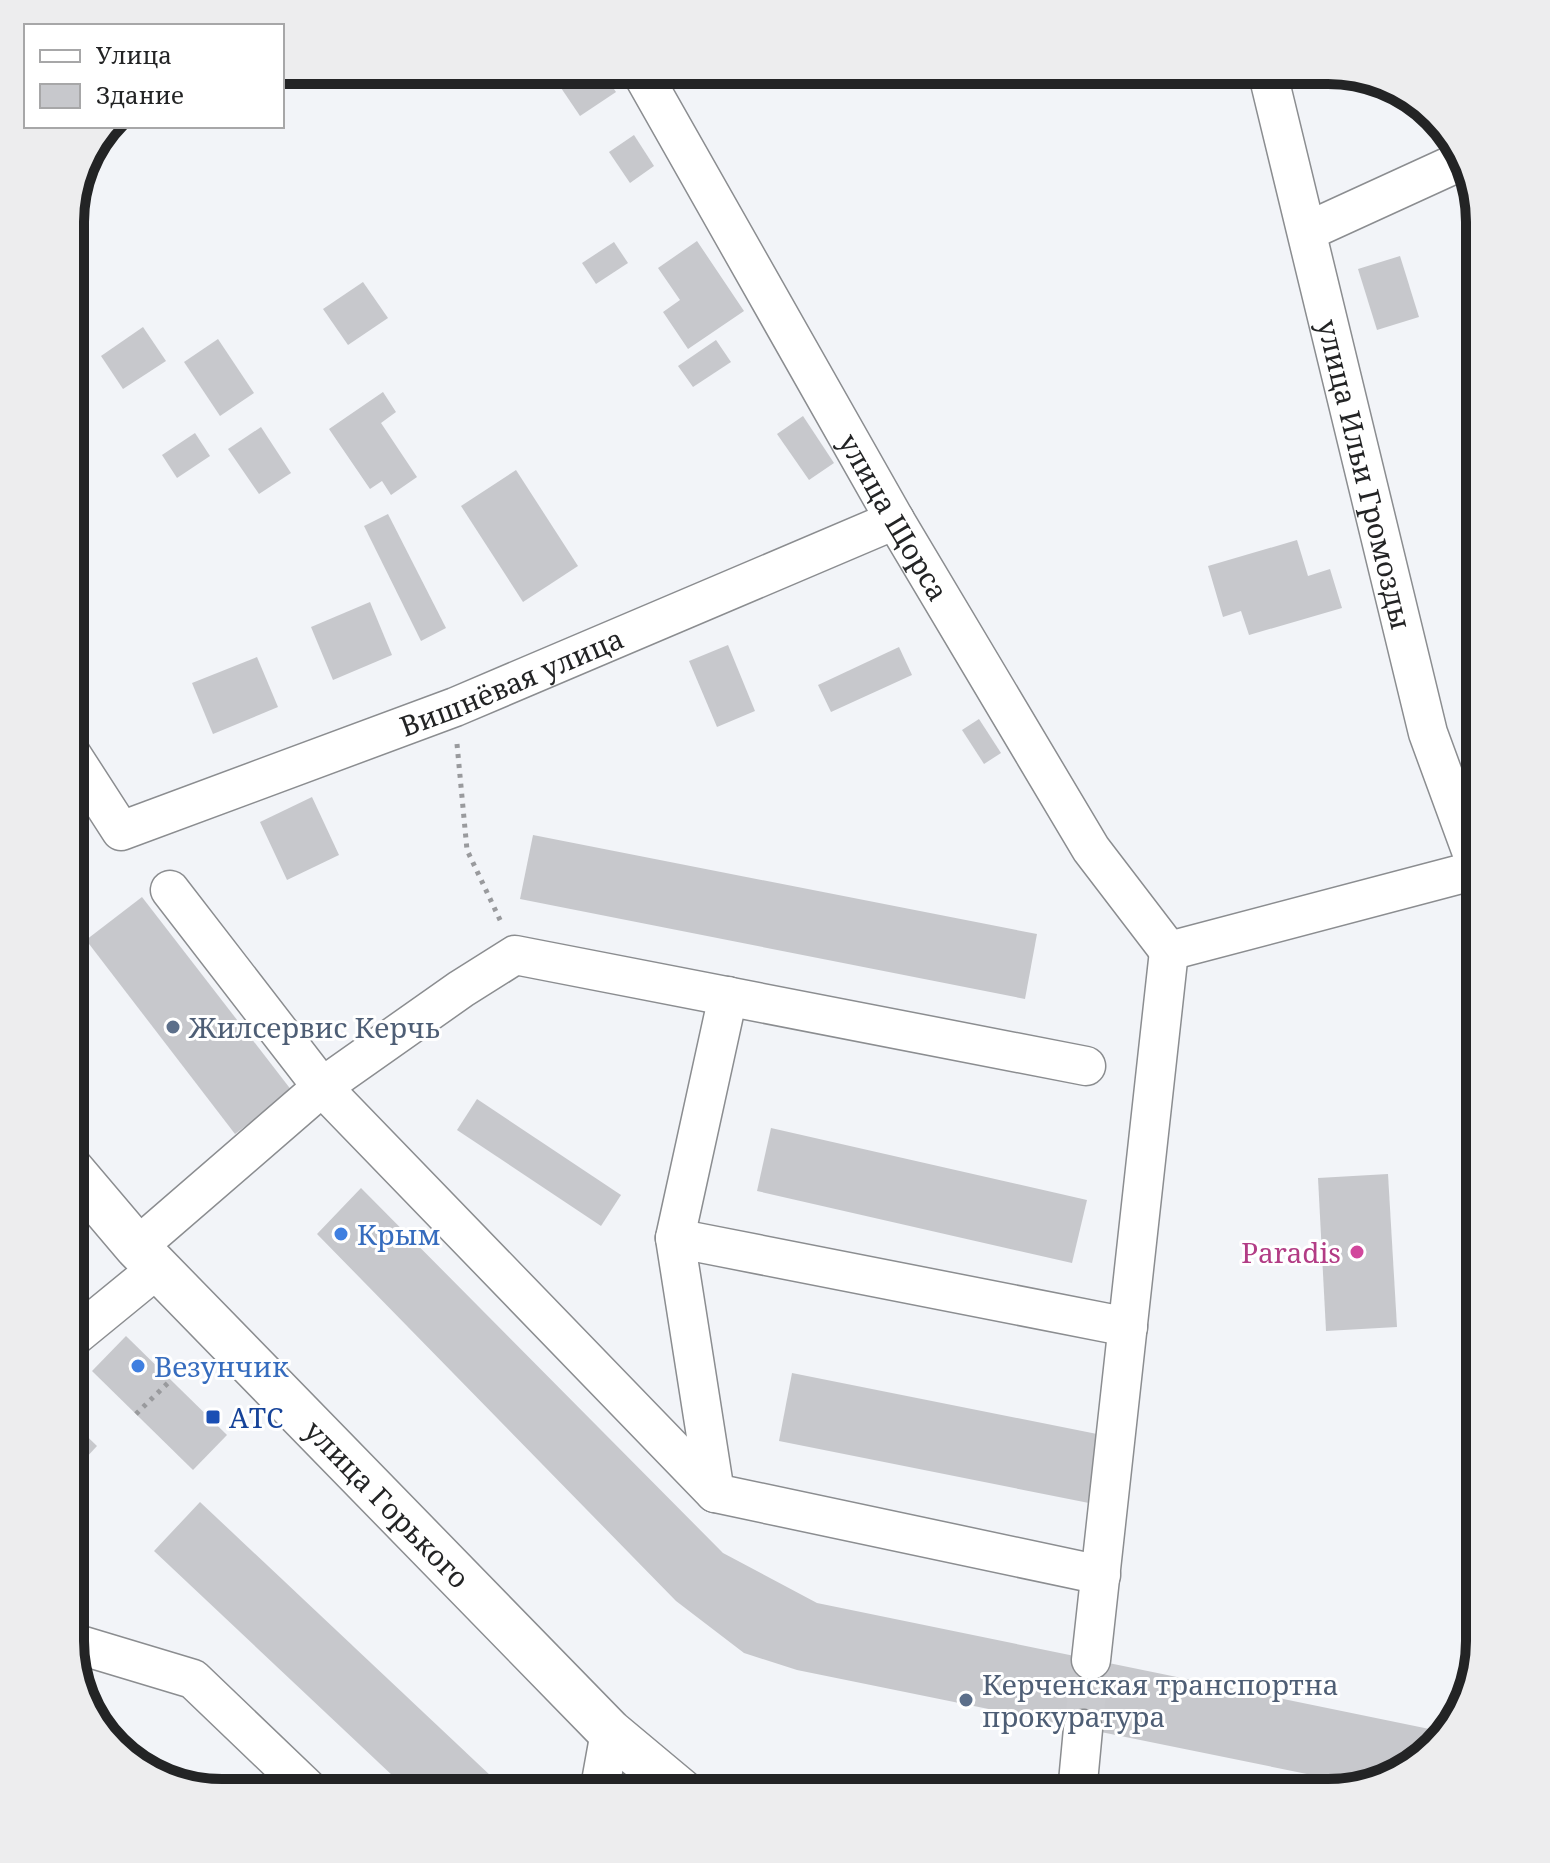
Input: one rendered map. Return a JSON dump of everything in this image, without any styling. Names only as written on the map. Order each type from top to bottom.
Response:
[{"type":"main road","name":"улица Горького","points":[[84,1184],[148,1257],[610,1732],[666,1779]]},
{"type":"main road","name":"улица Горького","points":[[610,1732],[691,1779]]},
{"type":"street","name":"улица Щорса","points":[[648,84],[895,520],[1091,849],[1169,951]]},
{"type":"street","name":"улица Ильи Громозды","points":[[1271,84],[1428,733],[1466,836]]},
{"type":"street","points":[[1308,231],[1453,164]]},
{"type":"street","name":"Вишнёвая улица","points":[[84,774],[121,831],[455,707],[895,520]]},
{"type":"street","points":[[1091,1660],[1169,951],[1466,874]]},
{"type":"street","points":[[170,890],[322,1087],[715,1493],[1101,1575]]},
{"type":"street","points":[[84,1325],[148,1257],[322,1087],[461,989],[515,955],[1086,1066]]},
{"type":"street","points":[[715,1493],[675,1238],[728,996]]},
{"type":"street","points":[[675,1238],[1128,1327]]},
{"type":"street","points":[[84,1646],[193,1679],[297,1779]]},
{"type":"street","points":[[1078,1779],[1083,1729]]},
{"type":"street","points":[[602,1779],[610,1732]]},
{"type":"path","points":[[455,707],[459,793],[467,850],[515,955]]},
{"type":"path","points":[[136,1414],[171,1380]]},
{"type":"building","points":[[558,84],[611,84],[616,92],[580,116]]},
{"type":"building","points":[[634,135],[654,166],[630,183],[609,152]]},
{"type":"building","points":[[697,241],[744,311],[688,349],[663,312],[680,300],[658,268]]},
{"type":"building","points":[[614,242],[628,263],[596,284],[582,263]]},
{"type":"building","points":[[1400,256],[1419,317],[1377,330],[1358,269]]},
{"type":"building","points":[[363,282],[388,318],[348,345],[323,309]]},
{"type":"building","points":[[143,327],[166,361],[123,389],[101,356]]},
{"type":"building","points":[[218,339],[254,393],[220,416],[184,362]]},
{"type":"building","points":[[716,340],[731,362],[693,387],[678,366]]},
{"type":"building","points":[[383,392],[396,412],[381,423],[417,477],[391,495],[382,481],[370,489],[329,429]]},
{"type":"building","points":[[803,416],[834,463],[809,480],[777,434]]},
{"type":"building","points":[[261,427],[291,473],[259,494],[228,449]]},
{"type":"building","points":[[195,433],[210,456],[177,478],[162,455]]},
{"type":"building","points":[[516,470],[578,566],[523,602],[461,506]]},
{"type":"building","points":[[388,514],[446,628],[421,641],[364,526]]},
{"type":"building","points":[[1297,540],[1308,576],[1330,569],[1342,608],[1249,635],[1241,611],[1223,617],[1208,566]]},
{"type":"building","points":[[370,602],[392,655],[333,680],[311,627]]},
{"type":"building","points":[[728,645],[755,711],[717,727],[689,661]]},
{"type":"building","points":[[899,647],[912,675],[831,712],[818,685]]},
{"type":"building","points":[[257,657],[278,707],[213,734],[192,683]]},
{"type":"building","points":[[979,719],[1001,753],[984,764],[962,730]]},
{"type":"building","points":[[312,797],[339,855],[287,880],[260,822]]},
{"type":"building","points":[[533,835],[1037,934],[1025,999],[520,899]]},
{"type":"building","points":[[142,897],[292,1091],[235,1134],[86,940]]},
{"type":"building","points":[[477,1099],[621,1195],[601,1226],[457,1130]]},
{"type":"building","points":[[771,1128],[1087,1200],[1072,1263],[757,1191]]},
{"type":"building","name":"Paradis","points":[[1388,1174],[1397,1327],[1326,1331],[1318,1178]]},
{"type":"building","points":[[361,1188],[723,1553],[817,1603],[1434,1730],[1419,1745],[1389,1765],[1355,1776],[1330,1779],[797,1670],[744,1653],[676,1601],[317,1234]]},
{"type":"building","points":[[126,1336],[227,1435],[193,1470],[92,1371]]},
{"type":"building","points":[[792,1373],[1107,1436],[1094,1504],[779,1441]]},
{"type":"building","points":[[84,1433],[97,1446],[84,1460]]},
{"type":"building","points":[[200,1502],[494,1779],[396,1779],[154,1551]]},
{"type":"tunnel","points":[[1083,1729],[1091,1660]]},
{"type":"place","name":"Жилсервис Керчь","points":[[173,1027]]},
{"type":"place","name":"Крым","points":[[341,1234]]},
{"type":"place","name":"Paradis","points":[[1357,1252]]},
{"type":"place","name":"Везунчик","points":[[138,1366]]},
{"type":"place","name":"АТС","points":[[213,1417]]},
{"type":"place","name":"Керченская транспортна прокуратура","points":[[966,1700]]}]
